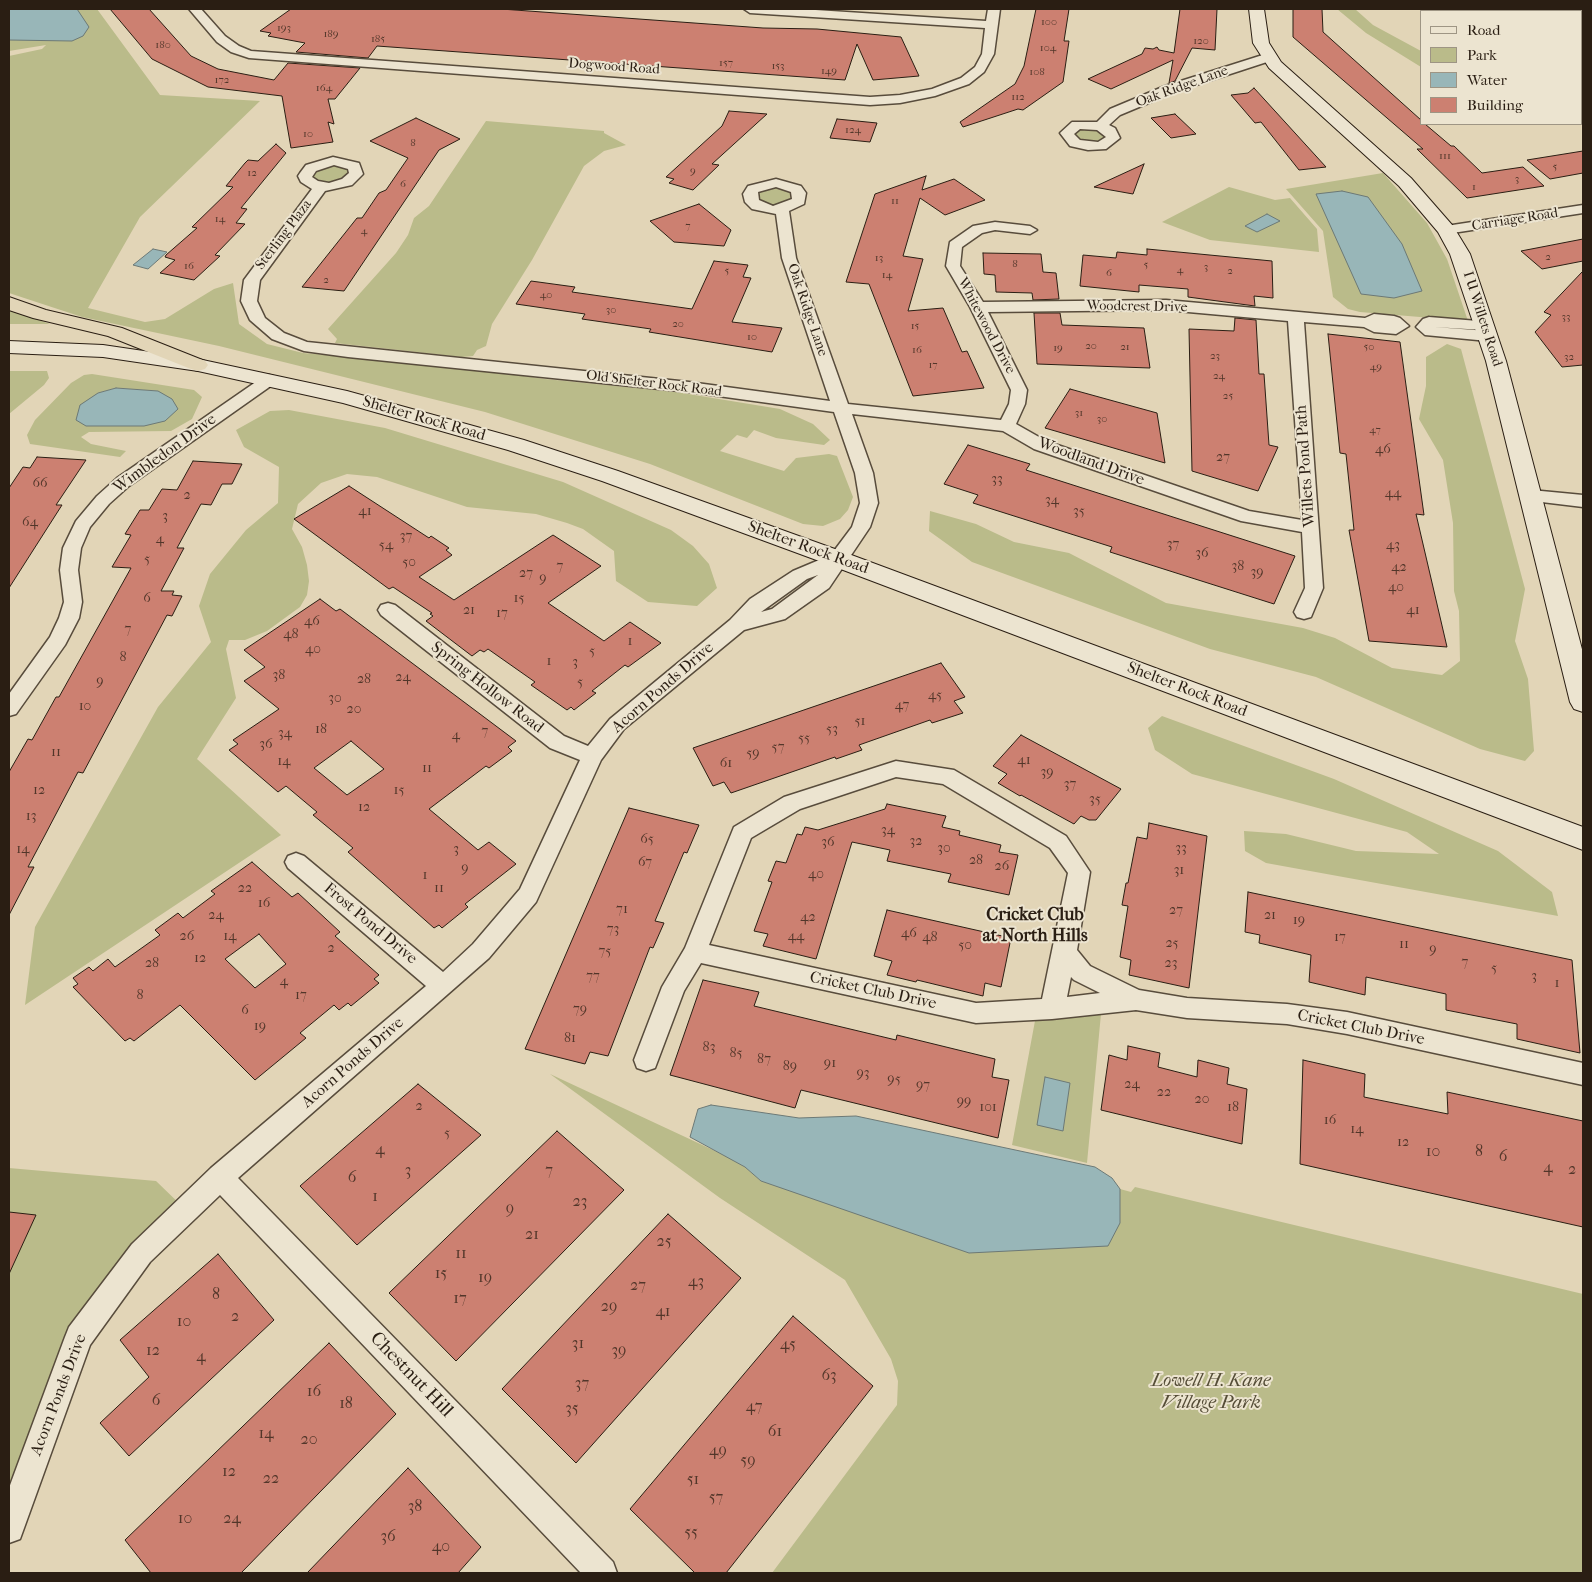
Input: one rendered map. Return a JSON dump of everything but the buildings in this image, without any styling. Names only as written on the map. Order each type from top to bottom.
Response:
[{"type":"highway","points":[[9,303],[40,314],[115,332],[198,365]]},
{"type":"main road","name":"I U Willets Road","points":[[1256,9],[1261,43],[1270,57],[1405,182],[1446,230],[1460,254],[1496,361],[1583,702]]},
{"type":"main road","name":"Shelter Rock Road","points":[[9,347],[103,351],[198,365],[347,397],[516,445],[610,476],[838,559],[1583,839]]},
{"type":"street","name":"Dogwood Road","points":[[195,9],[221,39],[235,49],[249,54],[870,101],[900,99],[935,92],[964,81],[980,69],[988,54],[994,9]]},
{"type":"street","points":[[750,9],[992,25]]},
{"type":"street","name":"Oak Ridge Lane","points":[[1100,126],[1115,112],[1170,89],[1270,57]]},
{"type":"street","name":"Sterling Plaza","points":[[304,346],[278,336],[258,320],[249,301],[252,280],[321,186]]},
{"type":"street","name":"Oak Ridge Lane","points":[[782,209],[789,258],[841,408]]},
{"type":"street","name":"Carriage Road","points":[[1446,230],[1583,209]]},
{"type":"street","name":"Whitewood Drive","points":[[1007,426],[1017,404],[1019,390],[978,307],[953,266],[955,246],[978,229],[995,226],[1030,230]]},
{"type":"street","name":"Woodcrest Drive","points":[[978,307],[1166,305],[1368,323],[1374,319],[1394,321],[1402,326],[1424,327],[1429,322],[1486,331]]},
{"type":"street","name":"Willets Pond Path","points":[[1296,317],[1314,588],[1304,612]]},
{"type":"street","name":"Old Shelter Rock Road","points":[[304,346],[698,388],[841,408]]},
{"type":"street","name":"Wimbledon Drive","points":[[10,705],[58,640],[69,618],[73,602],[70,570],[72,548],[82,525],[103,500],[124,482],[269,380]]},
{"type":"street","points":[[838,559],[850,545],[861,527],[869,502],[864,474],[841,408]]},
{"type":"street","name":"Woodland Drive","points":[[841,408],[1007,426],[1040,445],[1247,517],[1310,527]]},
{"type":"street","points":[[1531,496],[1583,501]]},
{"type":"street","name":"Acorn Ponds Drive","points":[[9,1528],[79,1337],[141,1253],[220,1178],[481,951],[528,895],[592,756],[617,724],[737,625],[778,614],[822,583],[838,559]]},
{"type":"street","name":"Spring Hollow Road","points":[[388,610],[557,742],[592,756]]},
{"type":"street","points":[[646,1060],[674,986],[695,952],[742,833],[792,803],[896,769],[947,776],[999,805],[1058,842],[1079,872],[1065,953],[1052,1010]]},
{"type":"street","name":"Frost Pond Drive","points":[[296,862],[443,986]]},
{"type":"street","name":"Cricket Club Drive","points":[[695,952],[976,1013],[1052,1010],[1136,1000],[1187,1008],[1314,1017],[1583,1074]]},
{"type":"street","name":"Cricket Club Drive","points":[[1065,953],[1082,972],[1136,1000]]},
{"type":"street","name":"Chestnut Hill","points":[[220,1178],[602,1573]]},
{"type":"green space","points":[[9,9],[97,9],[160,95],[260,101],[140,217],[88,308],[145,322],[165,319],[214,289],[233,283],[239,324],[267,344],[303,353],[452,366],[545,379],[676,392],[780,409],[813,424],[830,440],[824,445],[776,438],[754,430],[747,438],[737,435],[720,451],[784,471],[796,458],[829,454],[837,456],[853,497],[848,510],[840,519],[823,526],[803,524],[650,464],[485,412],[219,346],[82,317],[9,293],[9,56],[42,49],[46,45],[9,51]]},
{"type":"green space","points":[[1337,9],[1355,9],[1373,25],[1420,50],[1420,66],[1366,33]]},
{"type":"green space","points":[[486,121],[604,131],[604,133],[626,145],[604,151],[584,166],[532,260],[492,324],[486,346],[477,350],[473,356],[462,357],[335,343],[337,339],[328,329],[396,253],[408,235],[414,218],[429,206]]},
{"type":"green space","points":[[1095,125],[1111,141],[1081,145],[1068,130]]},
{"type":"green space","points":[[325,162],[354,166],[347,182],[314,185],[307,172]]},
{"type":"green space","points":[[1383,173],[1427,223],[1447,259],[1468,321],[1360,312],[1348,309],[1333,297],[1323,231],[1286,189]]},
{"type":"green space","points":[[759,186],[790,186],[799,201],[765,209],[750,194]]},
{"type":"green space","points":[[1229,187],[1275,200],[1290,198],[1317,229],[1319,252],[1210,240],[1162,222]]},
{"type":"green space","points":[[9,309],[50,324],[9,324]]},
{"type":"green space","points":[[1447,344],[1461,349],[1525,589],[1515,641],[1528,679],[1534,751],[1525,761],[1480,749],[1316,677],[1210,649],[972,562],[929,531],[930,511],[976,524],[1014,542],[1069,553],[1166,603],[1303,628],[1335,638],[1392,668],[1442,675],[1460,661],[1459,611],[1454,591],[1453,523],[1443,460],[1419,419],[1426,386],[1426,357]]},
{"type":"green space","points":[[9,371],[47,371],[49,378],[44,385],[9,414]]},
{"type":"green space","points":[[92,374],[194,390],[202,397],[192,419],[171,431],[89,432],[81,437],[91,444],[126,451],[120,457],[30,444],[27,435],[35,420],[71,383],[84,375]],"holes":[[[116,388],[158,391],[144,426],[86,426],[98,393]]]},
{"type":"green space","points":[[289,410],[385,428],[563,482],[671,530],[693,546],[709,564],[717,588],[697,606],[648,602],[616,581],[614,551],[583,529],[567,523],[536,514],[467,507],[377,477],[347,474],[321,483],[298,504],[292,529],[302,547],[307,565],[309,581],[307,595],[300,607],[267,631],[245,640],[229,640],[226,649],[236,698],[197,759],[281,835],[25,1005],[35,927],[158,707],[211,642],[199,606],[210,574],[246,530],[278,503],[279,467],[244,447],[236,430],[270,411]]},
{"type":"green space","points":[[1162,716],[1334,779],[1498,851],[1552,892],[1558,916],[1266,863],[1245,851],[1244,831],[1286,834],[1356,851],[1439,854],[1407,832],[1192,774],[1155,750],[1148,728]]},
{"type":"green space","points":[[1102,1003],[1087,1163],[1012,1145],[1037,1010]]},
{"type":"green space","name":"Lowell H. Kane Village Park","points":[[550,1074],[726,1156],[745,1167],[761,1181],[807,1195],[1120,1208],[1120,1189],[1131,1192],[1135,1187],[1583,1294],[1583,1573],[772,1573],[897,1405],[898,1381],[891,1359],[845,1280],[720,1198]]},
{"type":"green space","points":[[9,1168],[156,1181],[186,1210],[79,1337],[9,1528]]},
{"type":"water","points":[[9,9],[77,9],[89,27],[83,36],[72,41],[9,40]]},
{"type":"water","points":[[1342,191],[1368,197],[1402,244],[1422,291],[1394,298],[1361,294],[1316,194]]},
{"type":"water","points":[[1267,214],[1280,221],[1257,232],[1245,226]]},
{"type":"water","points":[[153,249],[167,252],[148,269],[133,265]]},
{"type":"water","points":[[116,388],[158,391],[172,399],[178,409],[165,421],[144,426],[86,426],[76,420],[80,405],[98,393]]},
{"type":"water","points":[[1045,1077],[1070,1083],[1063,1131],[1037,1125]]},
{"type":"water","points":[[711,1105],[799,1118],[856,1116],[1095,1167],[1112,1178],[1120,1189],[1120,1223],[1108,1246],[969,1253],[761,1181],[745,1167],[690,1137],[698,1109]]},
{"type":"district","name":"Cricket Club at North Hills","points":[[1035,926]]}]
